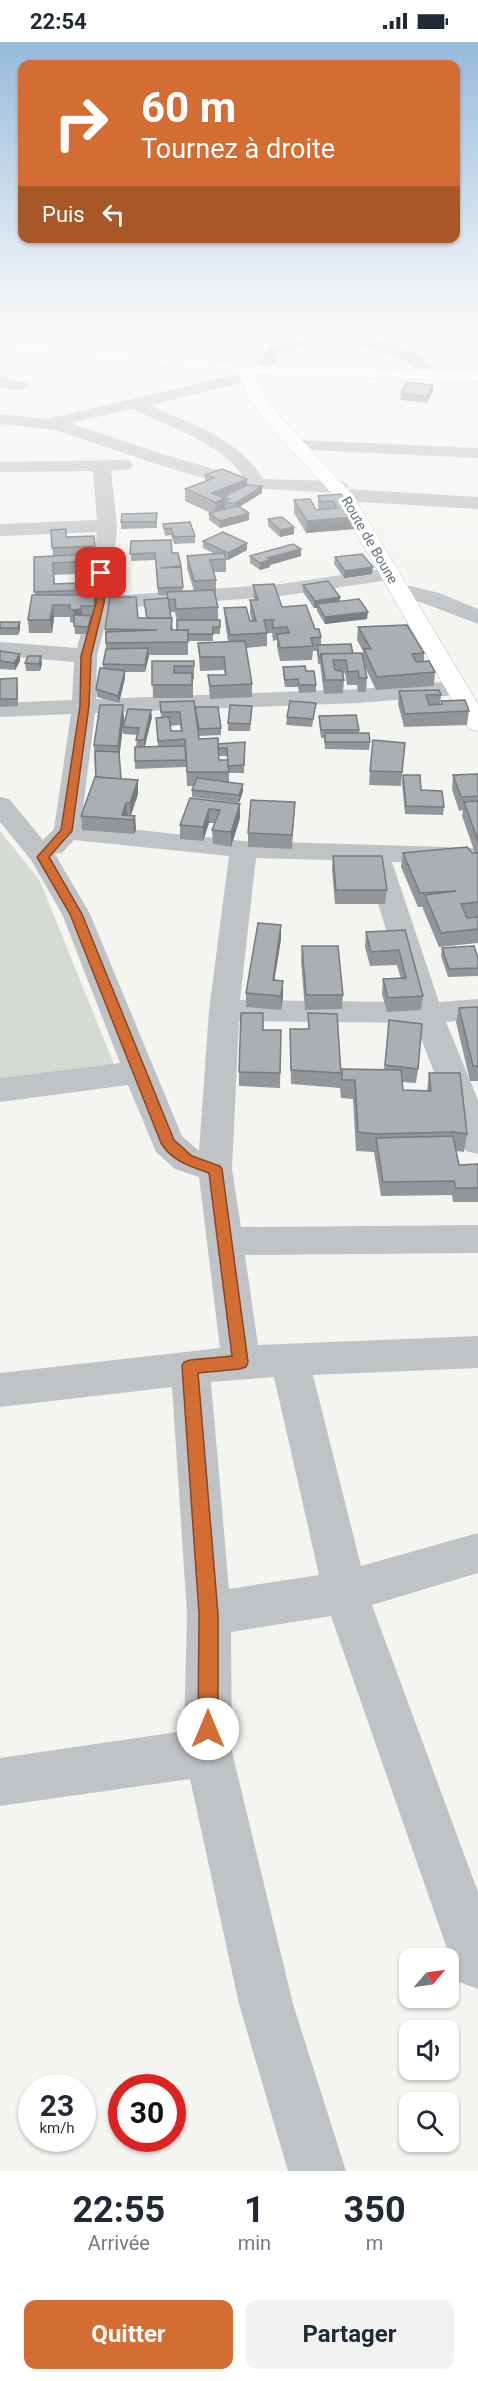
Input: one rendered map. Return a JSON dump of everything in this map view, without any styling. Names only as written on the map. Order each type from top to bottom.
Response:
[{"type":"street","points":[[61,426],[234,481],[478,503]]},
{"type":"street","points":[[181,426],[218,444],[246,465],[257,484]]},
{"type":"street","name":"Route de Boune","points":[[280,426],[342,491],[393,582],[478,724]]},
{"type":"street","points":[[297,445],[478,453]]},
{"type":"street","points":[[0,467],[101,466],[159,459]]},
{"type":"street","points":[[43,857],[67,831],[84,706],[86,656],[100,603],[107,526],[101,466]]},
{"type":"street","points":[[0,530],[107,526]]},
{"type":"street","points":[[100,603],[393,582],[478,617]]},
{"type":"street","points":[[0,649],[86,656]]},
{"type":"street","points":[[0,710],[358,696],[456,688]]},
{"type":"street","points":[[0,805],[43,857],[76,914],[168,1143],[187,1160],[215,1169]]},
{"type":"street","points":[[67,831],[243,849],[478,856]]},
{"type":"street","points":[[240,1362],[215,1169],[224,1010],[243,849]]},
{"type":"street","points":[[376,853],[427,1013],[478,1142]]},
{"type":"street","points":[[224,1010],[427,1013],[478,1010]]},
{"type":"street","points":[[0,1090],[141,1072]]},
{"type":"street","points":[[223,1241],[478,1239]]},
{"type":"street","points":[[0,1390],[190,1366],[240,1362],[478,1352]]},
{"type":"street","points":[[289,1359],[345,1592],[478,1963]]},
{"type":"street","points":[[190,1366],[209,1614],[208,1752],[266,2004],[317,2171]]},
{"type":"street","points":[[209,1614],[345,1592],[478,1553]]},
{"type":"street","points":[[0,1782],[208,1752]]},
{"type":"shaded area","points":[[0,831],[40,881],[115,1067],[0,1079]]},
{"type":"building","points":[[222,469],[247,479],[212,493],[225,499],[215,502],[185,489],[214,478],[205,475]]},
{"type":"building","points":[[247,485],[262,486],[234,504],[226,502],[229,499],[223,497]]},
{"type":"building","points":[[341,494],[355,517],[307,521],[294,500],[310,499],[316,510],[337,508],[333,501],[321,502],[318,496]]},
{"type":"building","points":[[238,506],[249,513],[220,521],[209,513]]},
{"type":"building","points":[[157,513],[156,522],[121,522],[122,514]]},
{"type":"building","points":[[282,517],[294,527],[280,530],[268,519]]},
{"type":"building","points":[[190,522],[195,536],[174,537],[171,528],[164,529],[163,524]]},
{"type":"building","points":[[66,529],[66,537],[94,536],[95,546],[52,548],[51,530]]},
{"type":"building","points":[[223,532],[247,543],[228,553],[203,541]]},
{"type":"building","points":[[171,540],[172,553],[178,553],[181,566],[161,568],[181,567],[183,587],[158,588],[155,553],[130,554],[131,541]]},
{"type":"building","points":[[293,544],[301,549],[267,558],[270,560],[260,563],[250,556]]},
{"type":"building","points":[[224,553],[226,559],[210,560],[216,580],[194,581],[187,556]]},
{"type":"building","points":[[95,554],[96,566],[76,566],[75,562],[53,563],[54,584],[77,583],[76,575],[93,574],[94,590],[34,592],[34,557]]},
{"type":"building","points":[[362,554],[373,567],[345,571],[335,557]]},
{"type":"building","points":[[328,581],[340,597],[315,601],[303,585]]},
{"type":"building","points":[[274,584],[282,607],[306,605],[315,629],[319,629],[321,637],[311,638],[313,646],[280,648],[277,634],[289,633],[287,627],[273,628],[272,621],[275,620],[264,620],[267,633],[230,635],[224,608],[246,607],[250,621],[256,621],[250,600],[258,600],[253,585]]},
{"type":"building","points":[[214,590],[218,607],[176,609],[175,599],[168,600],[167,592]]},
{"type":"building","points":[[32,595],[95,595],[94,606],[81,606],[81,609],[73,610],[69,609],[70,605],[53,605],[50,620],[28,620]]},
{"type":"building","points":[[110,597],[136,597],[138,618],[172,618],[171,630],[188,630],[188,642],[106,643],[106,632],[157,630],[105,629]]},
{"type":"building","points":[[168,598],[171,618],[147,618],[144,600]]},
{"type":"building","points":[[359,599],[368,612],[325,617],[317,604]]},
{"type":"building","points":[[74,615],[91,616],[88,627],[74,626]]},
{"type":"building","points":[[177,620],[220,620],[220,627],[213,627],[213,634],[188,634],[188,630],[177,630]]},
{"type":"building","points":[[0,622],[20,622],[18,628],[0,628]]},
{"type":"building","points":[[407,625],[424,653],[412,654],[416,662],[429,661],[435,672],[377,677],[364,649],[371,649],[358,627]]},
{"type":"building","points":[[245,641],[252,684],[210,686],[208,675],[226,675],[224,657],[200,657],[198,643]]},
{"type":"building","points":[[351,644],[353,654],[321,654],[319,657],[317,645]]},
{"type":"building","points":[[148,648],[145,665],[103,664],[106,649]]},
{"type":"building","points":[[0,651],[20,654],[14,663],[0,661]]},
{"type":"building","points":[[362,653],[367,678],[359,678],[358,671],[348,672],[346,660],[333,660],[335,670],[342,671],[344,680],[325,680],[321,654]]},
{"type":"building","points":[[28,656],[41,656],[39,664],[25,663]]},
{"type":"building","points":[[152,661],[194,661],[194,666],[174,666],[174,673],[192,673],[192,685],[152,685]]},
{"type":"building","points":[[305,666],[306,671],[314,671],[316,685],[299,685],[298,679],[285,680],[283,667]]},
{"type":"building","points":[[100,668],[125,671],[118,696],[96,689]]},
{"type":"building","points":[[17,678],[17,699],[0,699],[0,679]]},
{"type":"building","points":[[439,690],[441,695],[426,695],[429,705],[442,704],[441,701],[465,700],[469,711],[405,714],[399,691]]},
{"type":"building","points":[[194,701],[199,739],[218,738],[219,760],[228,760],[229,772],[187,772],[185,739],[158,741],[156,718],[169,717],[171,731],[182,731],[180,712],[161,712],[160,702]]},
{"type":"building","points":[[290,701],[316,703],[313,719],[287,717]]},
{"type":"building","points":[[100,705],[123,705],[118,746],[94,745]]},
{"type":"building","points":[[230,705],[252,706],[250,724],[228,723]]},
{"type":"building","points":[[195,707],[218,707],[221,728],[199,729]]},
{"type":"building","points":[[128,709],[151,710],[144,740],[136,740],[139,728],[123,727]]},
{"type":"building","points":[[356,715],[359,730],[321,730],[319,716]]},
{"type":"building","points":[[325,733],[369,733],[370,742],[325,742]]},
{"type":"building","points":[[373,740],[405,743],[402,772],[370,771]]},
{"type":"building","points":[[245,742],[244,765],[228,766],[227,748],[218,748],[218,744]]},
{"type":"building","points":[[185,746],[186,760],[135,761],[135,747]]},
{"type":"building","points":[[95,751],[119,752],[121,779],[96,777]]},
{"type":"building","points":[[478,774],[478,796],[461,797],[453,775]]},
{"type":"building","points":[[403,775],[420,775],[421,790],[442,791],[444,807],[406,806]]},
{"type":"building","points":[[95,777],[138,780],[130,803],[126,803],[122,815],[135,816],[133,820],[81,816]]},
{"type":"building","points":[[197,778],[243,784],[239,795],[192,790]]},
{"type":"building","points":[[190,798],[240,804],[231,832],[212,830],[220,810],[209,809],[203,827],[180,825]]},
{"type":"building","points":[[251,800],[295,802],[292,835],[248,833]]},
{"type":"building","points":[[478,801],[478,841],[464,802]]},
{"type":"building","points":[[467,847],[472,853],[478,853],[478,902],[461,904],[467,918],[478,917],[478,929],[441,933],[425,895],[456,891],[420,893],[403,853]]},
{"type":"building","points":[[333,856],[382,856],[387,890],[336,890]]},
{"type":"building","points":[[258,923],[281,925],[273,980],[283,981],[281,996],[246,993]]},
{"type":"building","points":[[405,930],[423,996],[388,998],[383,979],[406,978],[399,950],[371,952],[366,932]]},
{"type":"building","points":[[302,946],[338,946],[343,995],[306,995]]},
{"type":"building","points":[[474,946],[478,968],[449,969],[442,948]]},
{"type":"building","points":[[478,1007],[478,1066],[473,1066],[459,1008]]},
{"type":"building","points":[[241,1013],[263,1013],[263,1030],[281,1030],[280,1073],[239,1072]]},
{"type":"building","points":[[308,1013],[337,1014],[341,1073],[291,1070],[290,1029],[309,1029]]},
{"type":"building","points":[[389,1020],[422,1024],[418,1069],[385,1065]]},
{"type":"building","points":[[342,1069],[401,1070],[403,1090],[431,1091],[429,1073],[460,1073],[467,1134],[358,1132],[355,1080],[342,1080]]},
{"type":"building","points":[[453,1136],[459,1165],[478,1164],[478,1188],[456,1188],[454,1181],[383,1182],[376,1138]]},
{"type":"route","points":[[101,573],[100,603],[86,656],[84,706],[67,831],[43,857],[76,914],[168,1143],[187,1160],[215,1169],[240,1362],[190,1366],[209,1614],[208,1729]]}]
